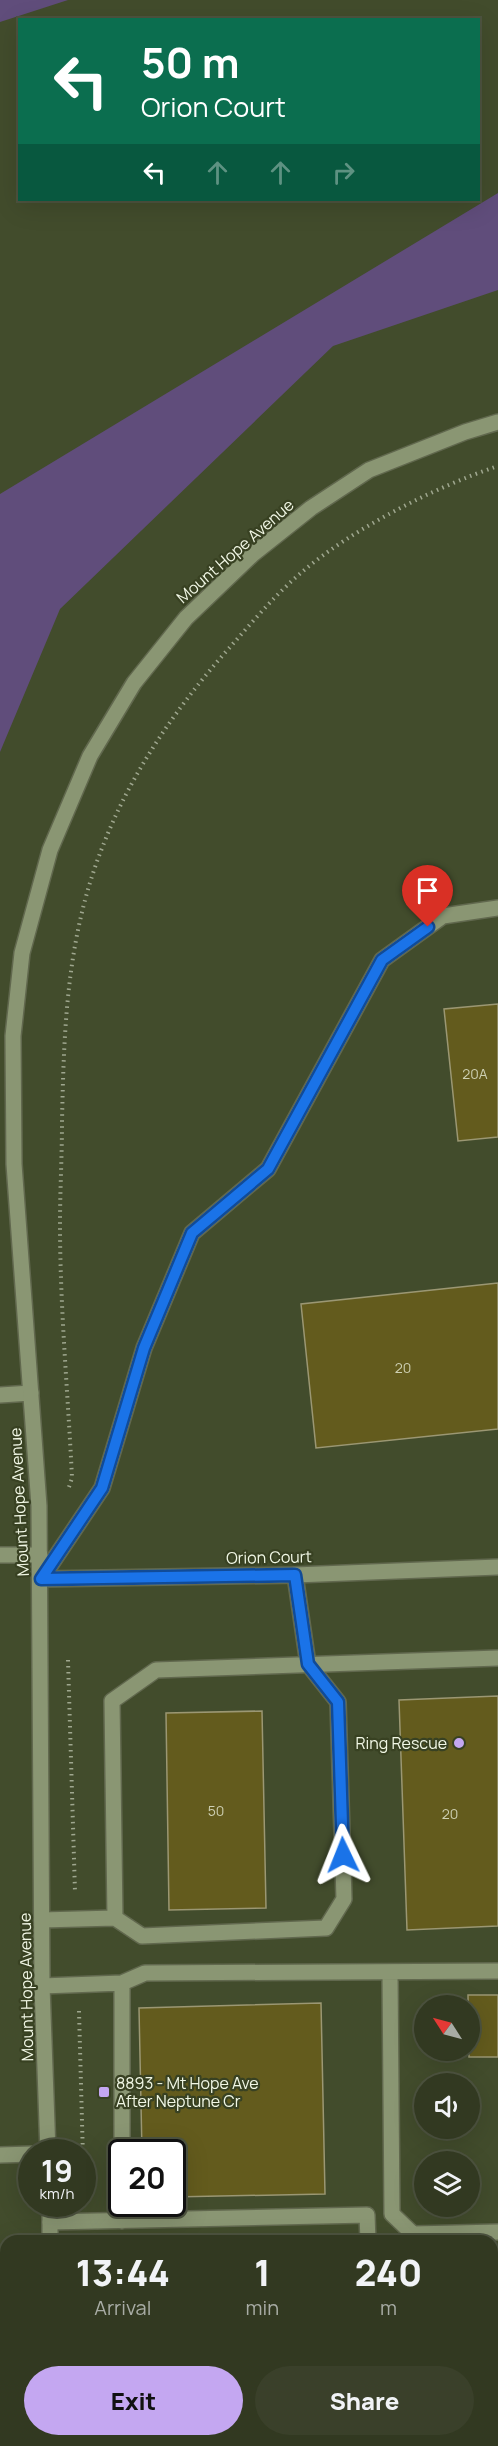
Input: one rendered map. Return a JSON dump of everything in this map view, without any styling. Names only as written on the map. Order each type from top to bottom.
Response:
[{"type":"street","name":"Mount Hope Avenue","points":[[48,2139],[42,1986],[41,1579],[15,1164],[13,1036],[22,953],[50,850],[90,756],[134,683],[186,618],[253,554],[311,508],[369,470],[465,432],[498,422]]},
{"type":"street","points":[[41,1579],[102,1488],[144,1348],[192,1233],[268,1169],[382,960],[443,916],[498,908]]},
{"type":"street","points":[[0,1395],[31,1393]]},
{"type":"street","points":[[0,1556],[40,1554]]},
{"type":"street","name":"Orion Court","points":[[41,1579],[295,1575],[498,1567]]},
{"type":"street","points":[[42,1920],[115,1918],[142,1936],[326,1928],[344,1899],[338,1702],[308,1664],[295,1575]]},
{"type":"street","points":[[115,1918],[112,1701],[156,1670],[498,1658]]},
{"type":"street","points":[[42,1986],[122,1983],[145,1973],[498,1971]]},
{"type":"street","points":[[390,1973],[392,2214]]},
{"type":"street","points":[[122,1983],[122,2139]]},
{"type":"street","points":[[0,2155],[18,2154]]},
{"type":"street","points":[[50,2222],[392,2214],[413,2234],[498,2232]]},
{"type":"street","points":[[367,2215],[368,2235]]},
{"type":"street","points":[[50,2217],[50,2235]]},
{"type":"path","points":[[68,1489],[72,1478],[60,1226],[64,1037],[69,979],[82,910],[104,842],[138,772],[175,714],[203,677],[240,635],[303,572],[352,536],[433,492],[498,466]]},
{"type":"path","points":[[65,1653],[69,1664],[76,1920]]},
{"type":"path","points":[[78,1984],[85,2222]]},
{"type":"shaded area","points":[[0,0],[68,0],[0,22]]},
{"type":"shaded area","points":[[498,193],[498,290],[333,346],[60,609],[0,752],[0,494]]},
{"type":"building","points":[[498,1004],[498,1137],[458,1141],[444,1009]]},
{"type":"building","points":[[498,1283],[498,1429],[316,1448],[301,1304]]},
{"type":"building","points":[[498,1696],[498,1926],[407,1930],[399,1700]]},
{"type":"building","points":[[262,1711],[266,1908],[169,1910],[166,1713]]},
{"type":"building","points":[[480,1995],[498,1995],[498,2057],[480,2057]]},
{"type":"building","points":[[321,2003],[325,2194],[186,2197],[186,2139],[142,2139],[139,2008]]},
{"type":"place","name":"Ring Rescue","points":[[459,1743]]},
{"type":"place","name":"8893 - Mt Hope Ave After Neptune Cr","points":[[104,2092]]},
{"type":"route","points":[[343,1855],[338,1702],[308,1664],[295,1575],[41,1579],[102,1488],[144,1348],[192,1233],[268,1169],[382,960],[428,927]]}]
